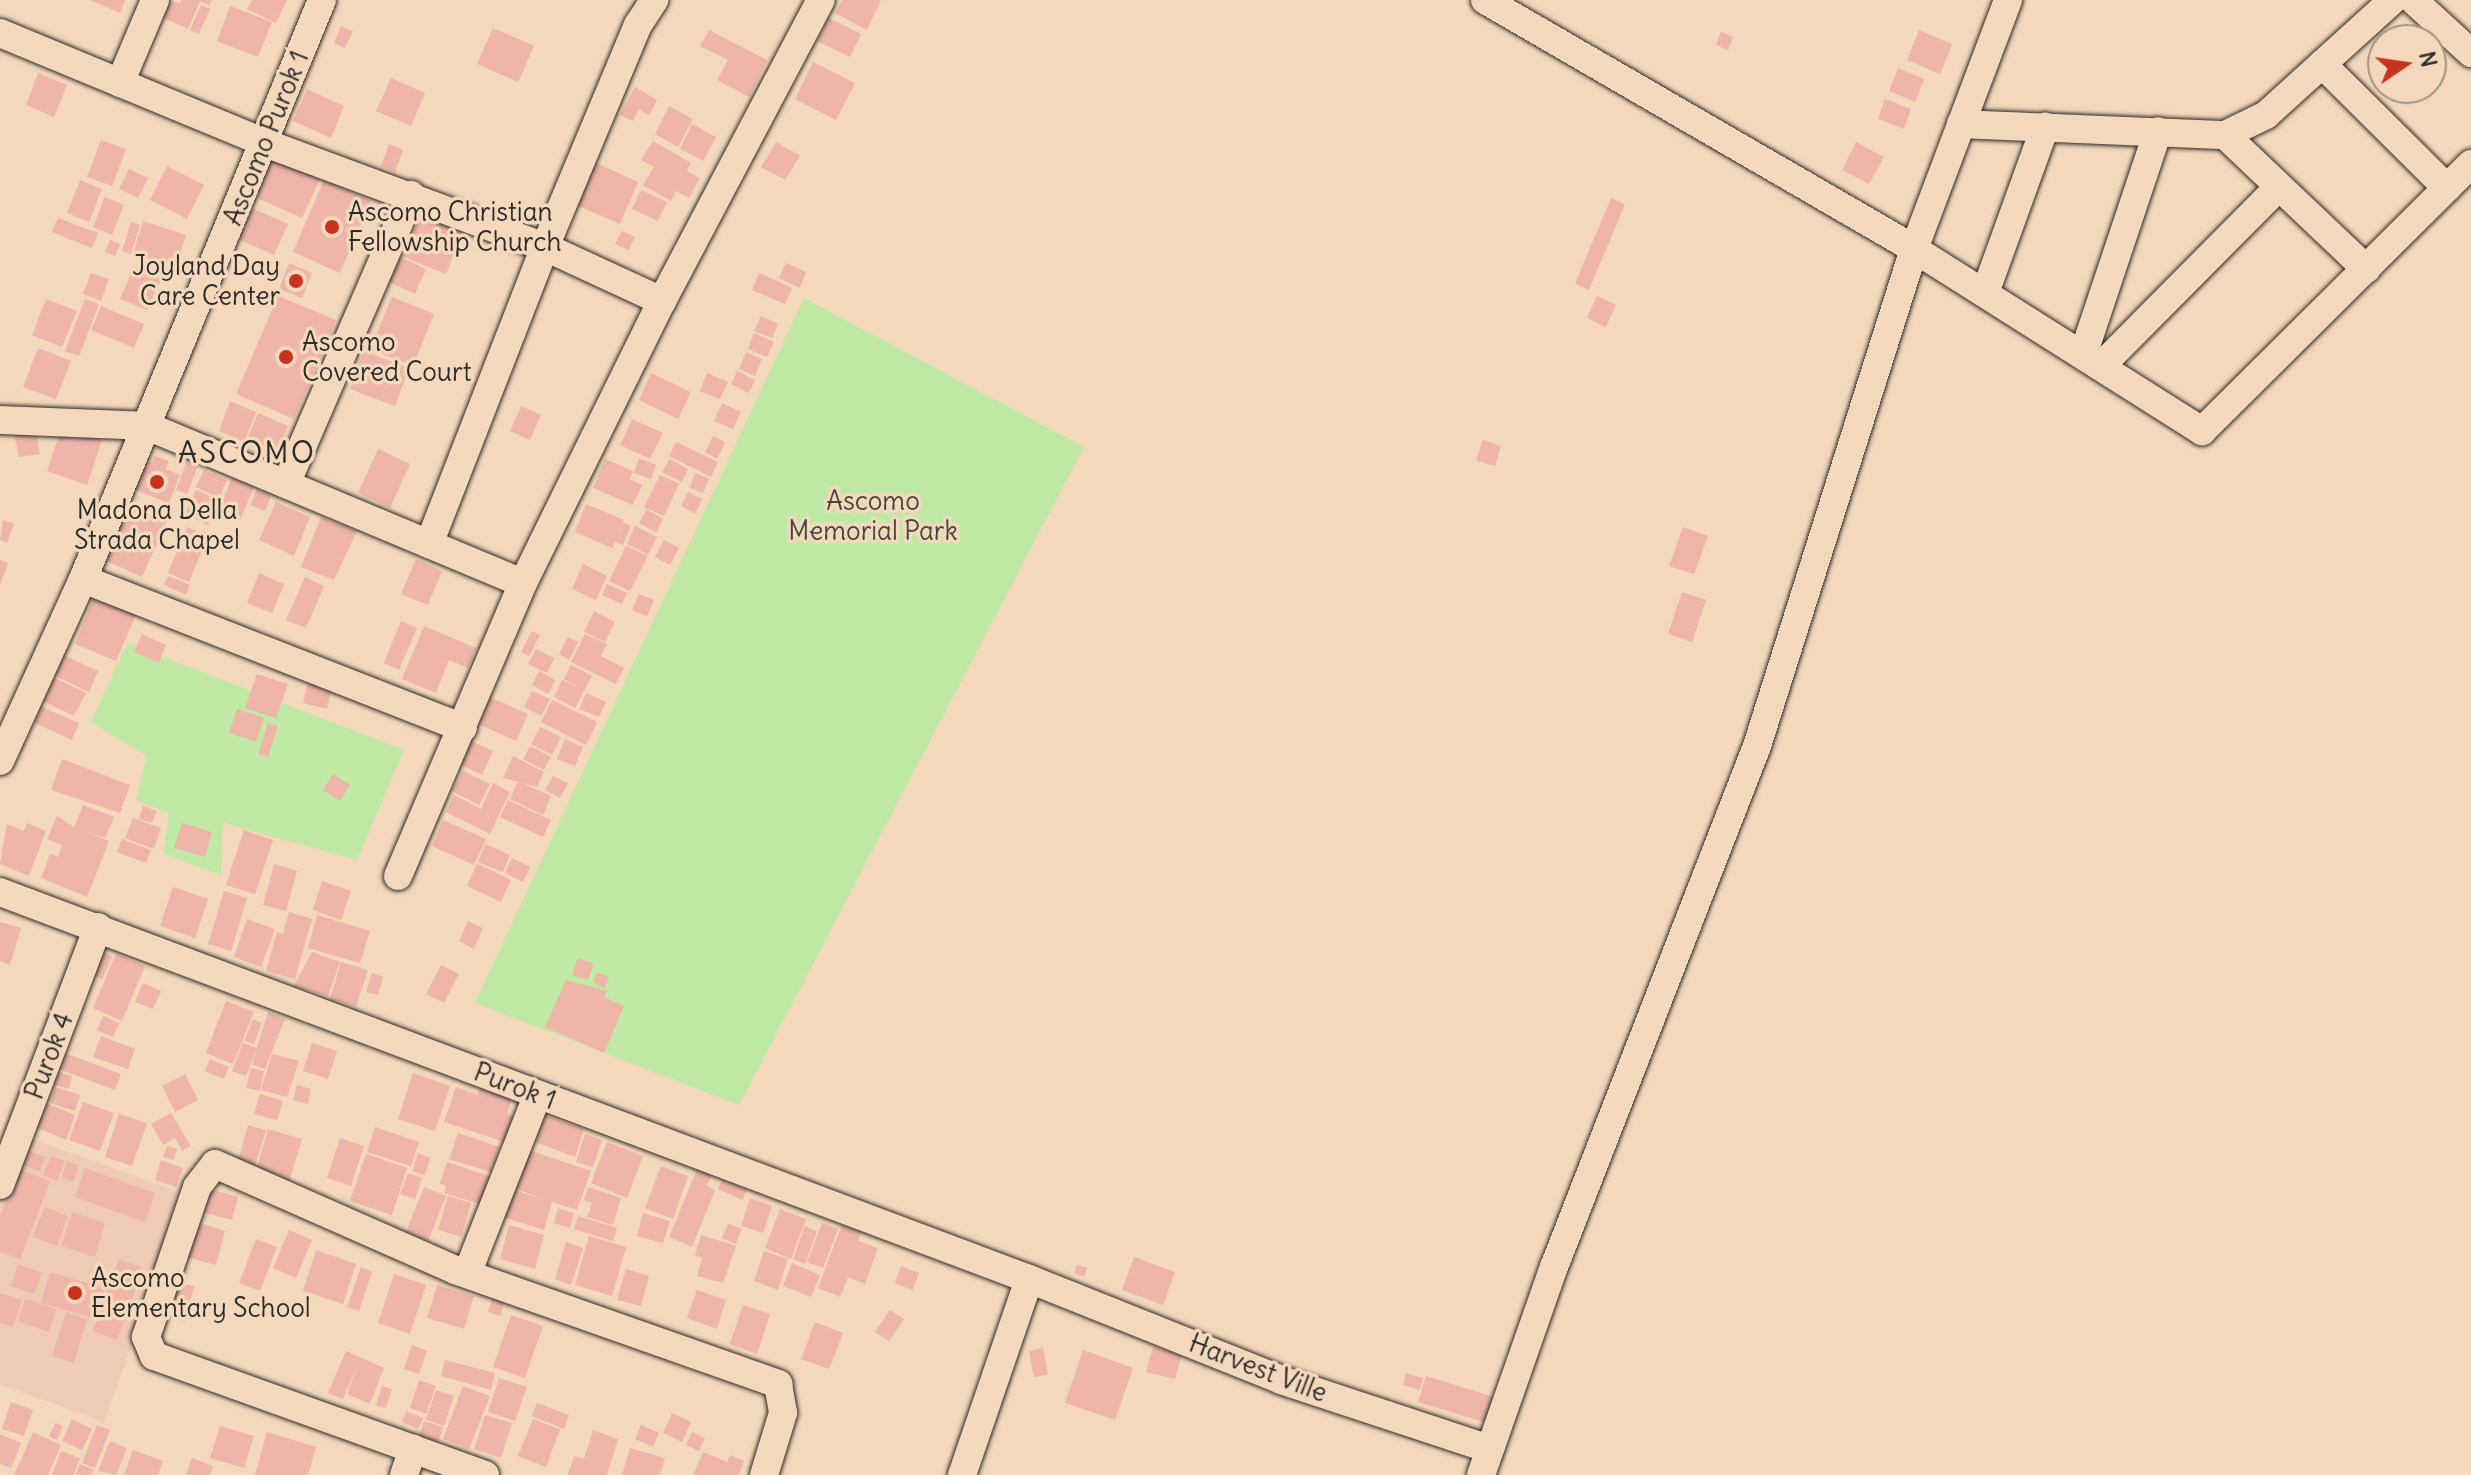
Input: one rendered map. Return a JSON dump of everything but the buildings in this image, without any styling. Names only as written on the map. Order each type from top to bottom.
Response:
[{"type":"street","points":[[120,83],[155,0]]},
{"type":"street","name":"Ascomo Purok 1","points":[[0,761],[83,579],[322,0]]},
{"type":"street","points":[[429,544],[545,247],[638,25],[654,0]]},
{"type":"street","points":[[398,876],[523,583],[662,301],[821,0]]},
{"type":"street","points":[[1485,0],[1914,249],[2202,431],[2471,164]]},
{"type":"street","points":[[1485,1462],[1554,1267],[1757,746],[1914,249],[2008,0]]},
{"type":"street","points":[[1961,124],[2225,135],[2266,115],[2393,0]]},
{"type":"street","points":[[2413,0],[2471,53]]},
{"type":"street","points":[[0,33],[265,143],[545,247],[662,301]]},
{"type":"street","points":[[2322,64],[2447,188]]},
{"type":"street","points":[[1985,293],[2045,127]]},
{"type":"street","points":[[2092,360],[2158,131]]},
{"type":"street","points":[[2225,135],[2366,269]]},
{"type":"street","points":[[2092,360],[2279,187]]},
{"type":"street","points":[[286,484],[411,195]]},
{"type":"street","points":[[0,420],[147,426],[523,583]]},
{"type":"street","points":[[83,579],[463,728]]},
{"type":"street","name":"Purok 1","points":[[0,892],[1029,1279]]},
{"type":"street","name":"Purok 4","points":[[0,1185],[98,927]]},
{"type":"street","points":[[467,1274],[538,1094]]},
{"type":"street","points":[[485,1475],[408,1462],[154,1356],[146,1337],[197,1187],[215,1164],[467,1274],[778,1384],[783,1413],[764,1475]]},
{"type":"street","points":[[962,1475],[1029,1279]]},
{"type":"street","name":"Harvest Ville","points":[[1029,1279],[1485,1462]]},
{"type":"shaded area","name":"Ascomo Elementary School","points":[[24,1136],[185,1194],[104,1422],[0,1384],[0,1202]]},
{"type":"green space","name":"Ascomo Memorial Park","points":[[804,298],[1084,447],[739,1105],[475,1003]]},
{"type":"green space","points":[[127,643],[404,750],[357,860],[223,823],[221,875],[163,854],[169,813],[136,800],[147,756],[91,722]]},
{"type":"place","name":"Ascomo Christian Fellowship Church","points":[[332,227]]},
{"type":"place","name":"Joyland Day Care Center","points":[[296,281]]},
{"type":"place","name":"Ascomo Covered Court","points":[[286,357]]},
{"type":"place","name":"Madona Della Strada Chapel","points":[[157,482]]},
{"type":"place","name":"Ascomo Elementary School","points":[[75,1293]]},
{"type":"district","name":"ASCOMO","points":[[247,452]]}]
